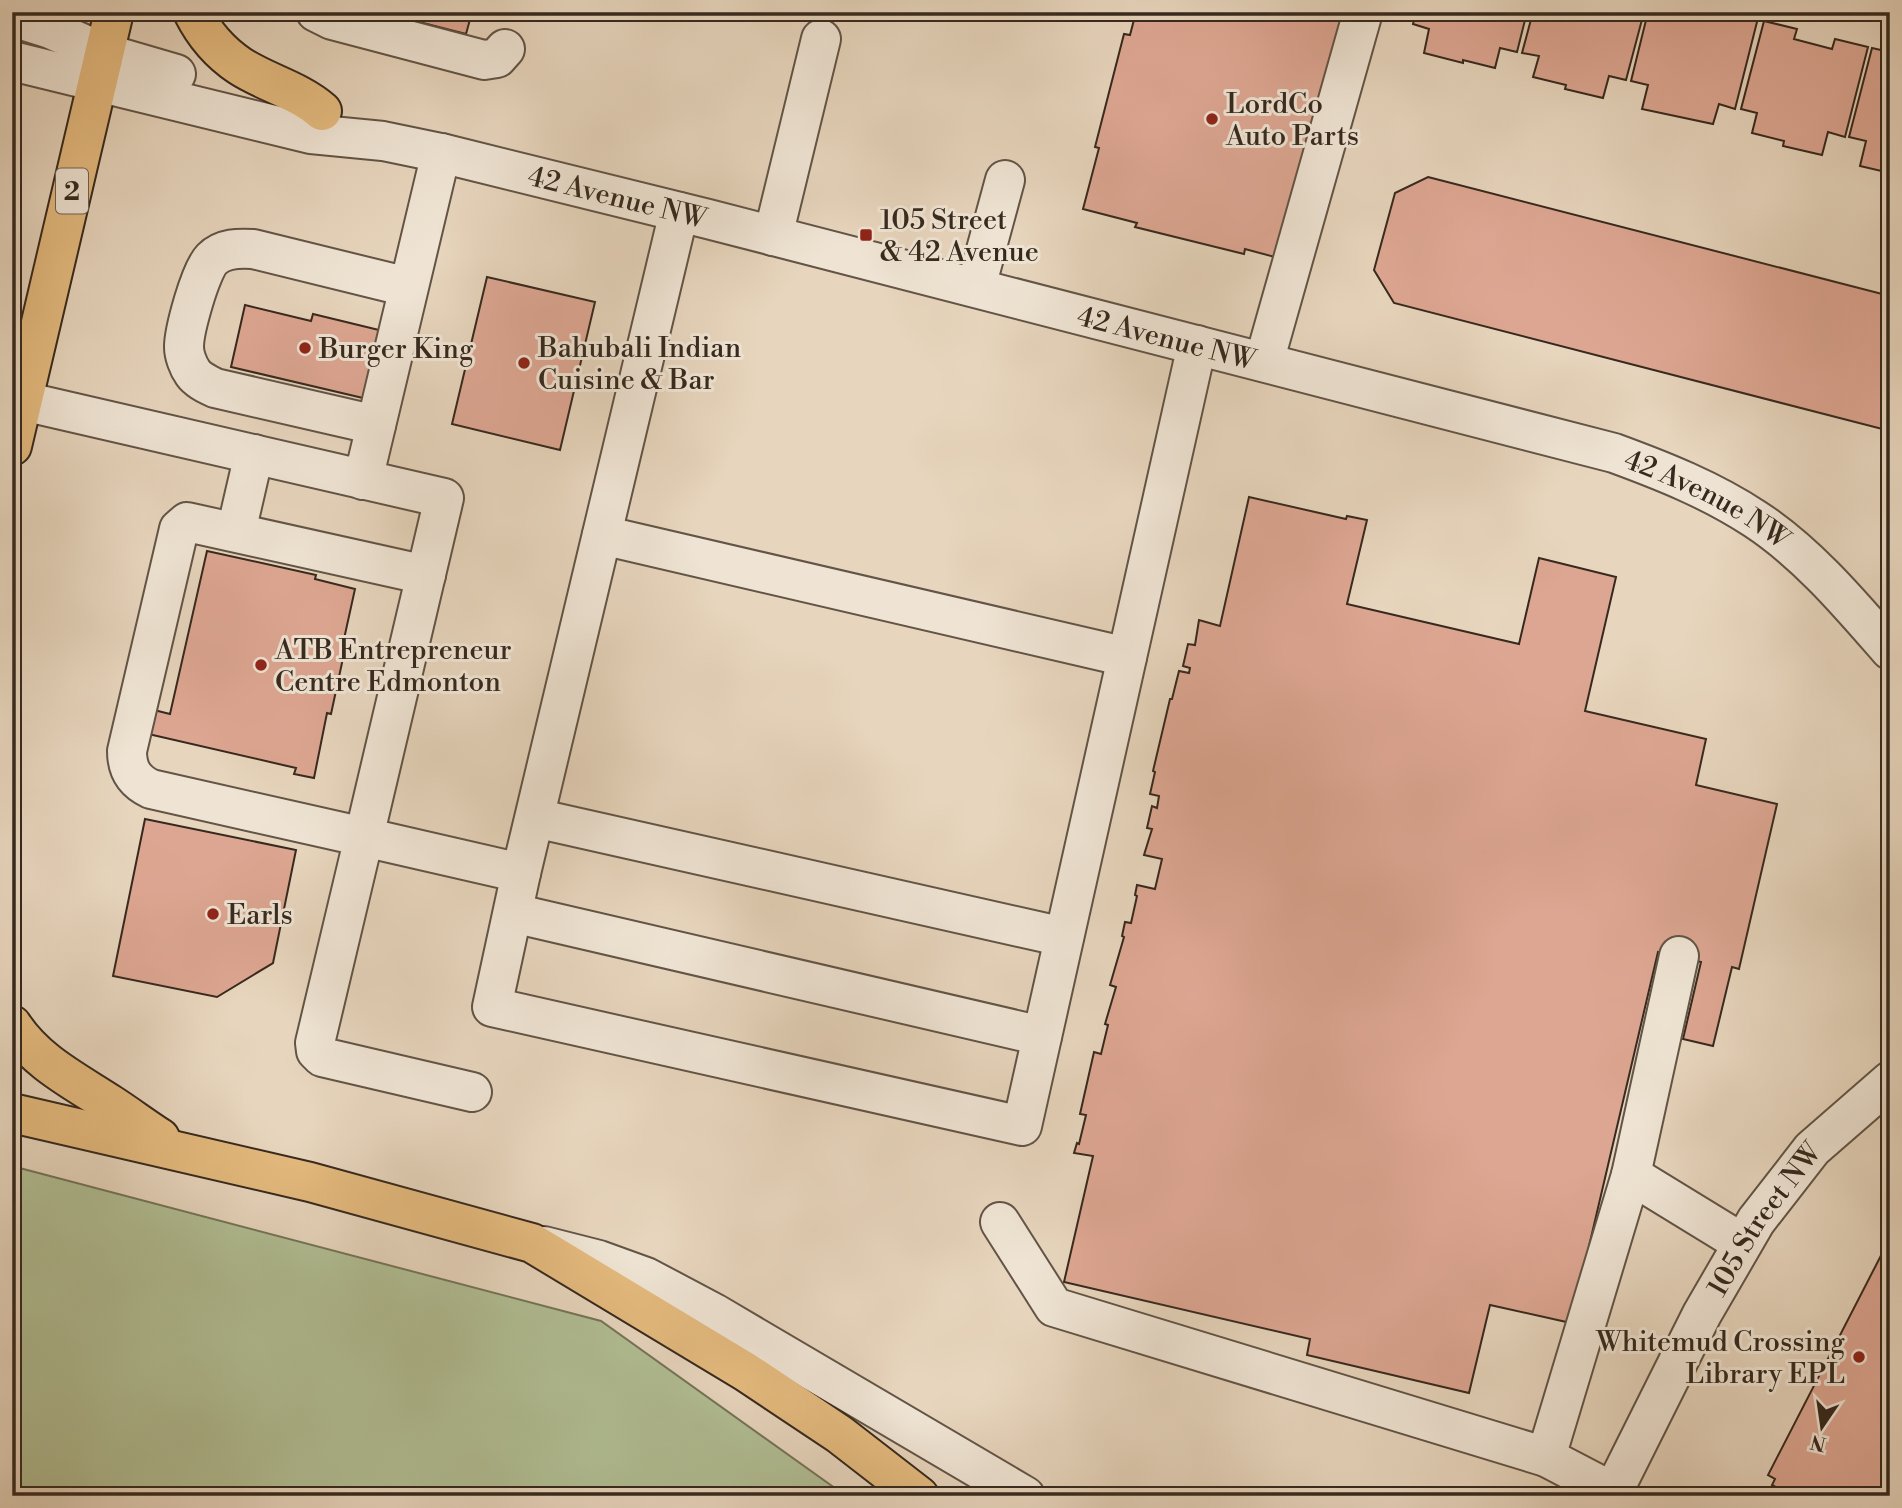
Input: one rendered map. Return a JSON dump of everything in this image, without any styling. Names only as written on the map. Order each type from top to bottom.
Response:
[{"type":"highway","name":"2","points":[[12,446],[18,389],[40,329],[114,12]]},
{"type":"highway","points":[[193,12],[210,40],[223,54],[241,67],[308,99],[322,111]]},
{"type":"highway","points":[[12,1025],[38,1056],[68,1079],[110,1104],[176,1150]]},
{"type":"highway","points":[[12,1113],[310,1182],[532,1243],[756,1379],[839,1434],[919,1496]]},
{"type":"street","points":[[316,12],[332,20],[484,60],[497,58],[505,49]]},
{"type":"street","points":[[1264,362],[1363,12]]},
{"type":"street","name":"42 Avenue NW","points":[[12,17],[50,29],[101,67],[311,134],[383,141],[441,153],[976,287],[1614,453],[1672,474],[1757,520],[1789,545],[1890,650]]},
{"type":"street","points":[[773,236],[821,39]]},
{"type":"street","name":"42 Avenue NW","points":[[12,61],[101,67],[186,77],[322,111],[383,141]]},
{"type":"street","points":[[363,480],[441,153]]},
{"type":"street","points":[[976,287],[1005,180]]},
{"type":"street","points":[[680,212],[601,535],[492,1007],[1022,1126],[1197,345]]},
{"type":"street","points":[[376,425],[215,388],[193,375],[184,346],[199,282],[212,259],[236,248],[253,249],[408,287]]},
{"type":"street","points":[[18,389],[254,454],[444,498],[315,1043],[316,1051],[323,1057],[472,1092]]},
{"type":"street","points":[[222,528],[254,454]]},
{"type":"street","points":[[426,575],[187,522],[179,529],[127,751],[131,774],[139,783],[151,789],[522,873]]},
{"type":"street","points":[[601,535],[1127,657]]},
{"type":"street","points":[[535,818],[1064,937]]},
{"type":"street","points":[[513,913],[1042,1036]]},
{"type":"street","points":[[1546,1457],[1631,1175],[1679,957]]},
{"type":"street","name":"105 Street NW","points":[[1612,1494],[1702,1314],[1770,1200],[1812,1149],[1890,1081]]},
{"type":"street","points":[[1631,1175],[1742,1243]]},
{"type":"street","points":[[1000,1222],[1054,1307],[1546,1457],[1612,1494]]},
{"type":"street","points":[[532,1243],[599,1260],[646,1277],[725,1319],[1025,1496]]},
{"type":"green space","points":[[12,1166],[601,1321],[846,1496],[53,1496],[12,1486]]},
{"type":"building","points":[[380,12],[472,12],[466,34]]},
{"type":"building","name":"LordCo Auto Parts","points":[[1136,12],[1349,12],[1286,260],[1245,249],[1244,254],[1135,227],[1137,223],[1083,209],[1099,148],[1095,147],[1124,34],[1130,35]]},
{"type":"building","points":[[1416,12],[1527,12],[1517,52],[1500,48],[1495,68],[1424,53],[1429,29],[1413,24]]},
{"type":"building","points":[[1533,12],[1644,12],[1626,80],[1609,76],[1603,98],[1565,89],[1566,85],[1533,77],[1539,56],[1522,53]]},
{"type":"building","points":[[1648,12],[1689,12],[1722,20],[1724,12],[1734,12],[1758,18],[1735,109],[1719,104],[1713,124],[1642,109],[1648,85],[1631,81]]},
{"type":"building","points":[[1764,21],[1797,29],[1794,39],[1832,49],[1835,39],[1868,47],[1845,137],[1828,132],[1822,155],[1783,146],[1784,141],[1752,133],[1757,113],[1741,109]]},
{"type":"building","points":[[1872,48],[1890,52],[1890,173],[1860,166],[1866,141],[1849,137]]},
{"type":"building","points":[[1428,177],[1890,296],[1890,431],[1394,303],[1374,270],[1395,193]]},
{"type":"building","name":"Bahubali Indian Cuisine & Bar","points":[[487,277],[595,302],[560,450],[452,424]]},
{"type":"building","name":"Burger King","points":[[245,305],[311,321],[313,314],[379,330],[363,398],[231,367]]},
{"type":"building","points":[[1249,497],[1346,519],[1347,516],[1367,520],[1347,604],[1519,644],[1539,558],[1616,577],[1585,711],[1706,739],[1696,785],[1777,804],[1739,969],[1732,967],[1713,1046],[1683,1039],[1701,962],[1658,952],[1571,1323],[1490,1305],[1469,1393],[1307,1355],[1310,1339],[1064,1282],[1093,1156],[1074,1153],[1086,1115],[1080,1114],[1094,1052],[1101,1054],[1108,1025],[1105,1024],[1116,987],[1110,985],[1124,937],[1125,922],[1131,923],[1137,885],[1155,889],[1162,859],[1144,855],[1152,829],[1147,828],[1152,806],[1157,808],[1159,796],[1150,794],[1155,772],[1153,771],[1179,671],[1189,673],[1190,668],[1183,666],[1188,644],[1195,645],[1199,620],[1220,626]]},
{"type":"building","name":"ATB Entrepreneur Centre Edmonton","points":[[207,551],[316,575],[315,579],[355,589],[331,714],[327,713],[314,778],[294,774],[296,768],[144,733],[150,709],[170,714]]},
{"type":"building","points":[[145,819],[296,850],[273,963],[217,997],[113,976]]},
{"type":"building","name":"Whitemud Crossing Library EPL","points":[[1890,1238],[1890,1496],[1792,1496],[1772,1485],[1775,1479],[1768,1475]]},
{"type":"place","name":"LordCo Auto Parts","points":[[1212,119]]},
{"type":"place","name":"105 Street & 42 Avenue","points":[[866,235]]},
{"type":"place","name":"Burger King","points":[[305,348]]},
{"type":"place","name":"Bahubali Indian Cuisine & Bar","points":[[524,363]]},
{"type":"place","name":"ATB Entrepreneur Centre Edmonton","points":[[261,665]]},
{"type":"place","name":"Earls","points":[[213,914]]},
{"type":"place","name":"Whitemud Crossing Library EPL","points":[[1859,1357]]}]
